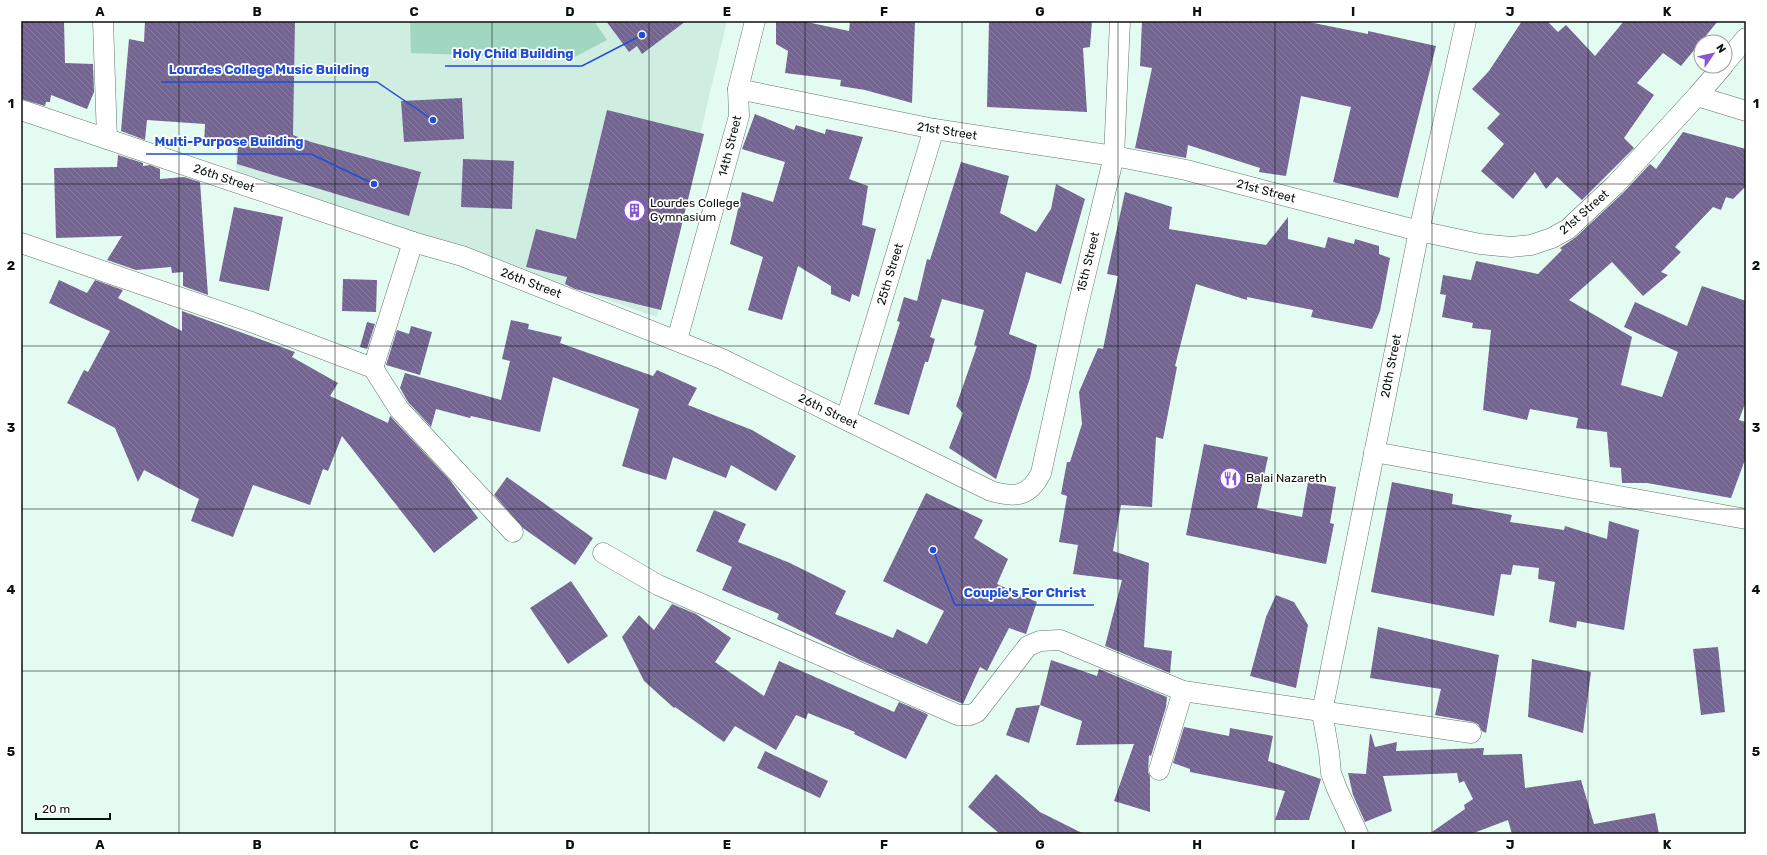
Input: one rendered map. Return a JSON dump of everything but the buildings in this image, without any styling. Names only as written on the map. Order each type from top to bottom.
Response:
[{"type":"street","points":[[103,21],[107,139]]},
{"type":"street","name":"14th Street","points":[[677,340],[739,116],[738,89],[755,21]]},
{"type":"street","name":"15th Street","points":[[1023,493],[1036,483],[1041,474],[1076,314],[1114,156],[1120,21]]},
{"type":"street","name":"20th Street","points":[[1322,712],[1419,231],[1466,21]]},
{"type":"street","points":[[1733,53],[1746,38]]},
{"type":"street","name":"21st Street","points":[[738,89],[934,129],[1114,156],[1186,170],[1419,231],[1480,244],[1511,246],[1531,245],[1552,238],[1568,229],[1615,185],[1716,74]]},
{"type":"street","points":[[1697,96],[1746,111]]},
{"type":"street","name":"26th Street","points":[[21,110],[413,242],[462,256],[722,359],[991,491],[1006,495],[1023,493]]},
{"type":"street","name":"25th Street","points":[[846,419],[934,129]]},
{"type":"street","points":[[373,368],[413,242]]},
{"type":"street","points":[[21,243],[254,323],[373,368],[399,409],[513,532]]},
{"type":"street","points":[[1374,452],[1746,519]]},
{"type":"street","points":[[603,553],[658,585],[958,715],[970,715],[977,712],[1028,646],[1049,640],[1060,640],[1183,691],[1471,733]]},
{"type":"street","points":[[1159,770],[1183,691]]},
{"type":"street","points":[[1322,712],[1330,752],[1331,773],[1358,834]]},
{"type":"shaded area","points":[[235,21],[727,21],[657,317],[236,173]]},
{"type":"green space","points":[[410,21],[594,21],[607,40],[571,59],[411,53]]},
{"type":"place","name":"Holy Child Building","points":[[642,35]]},
{"type":"place","name":"Lourdes College Music Building","points":[[433,120]]},
{"type":"place","name":"Multi-Purpose Building","points":[[374,184]]},
{"type":"place","name":"Lourdes College Gymnasium","points":[[634,210]]},
{"type":"place","name":"Balai Nazareth","points":[[1230,478]]},
{"type":"place","name":"Couple's For Christ","points":[[933,550]]}]
